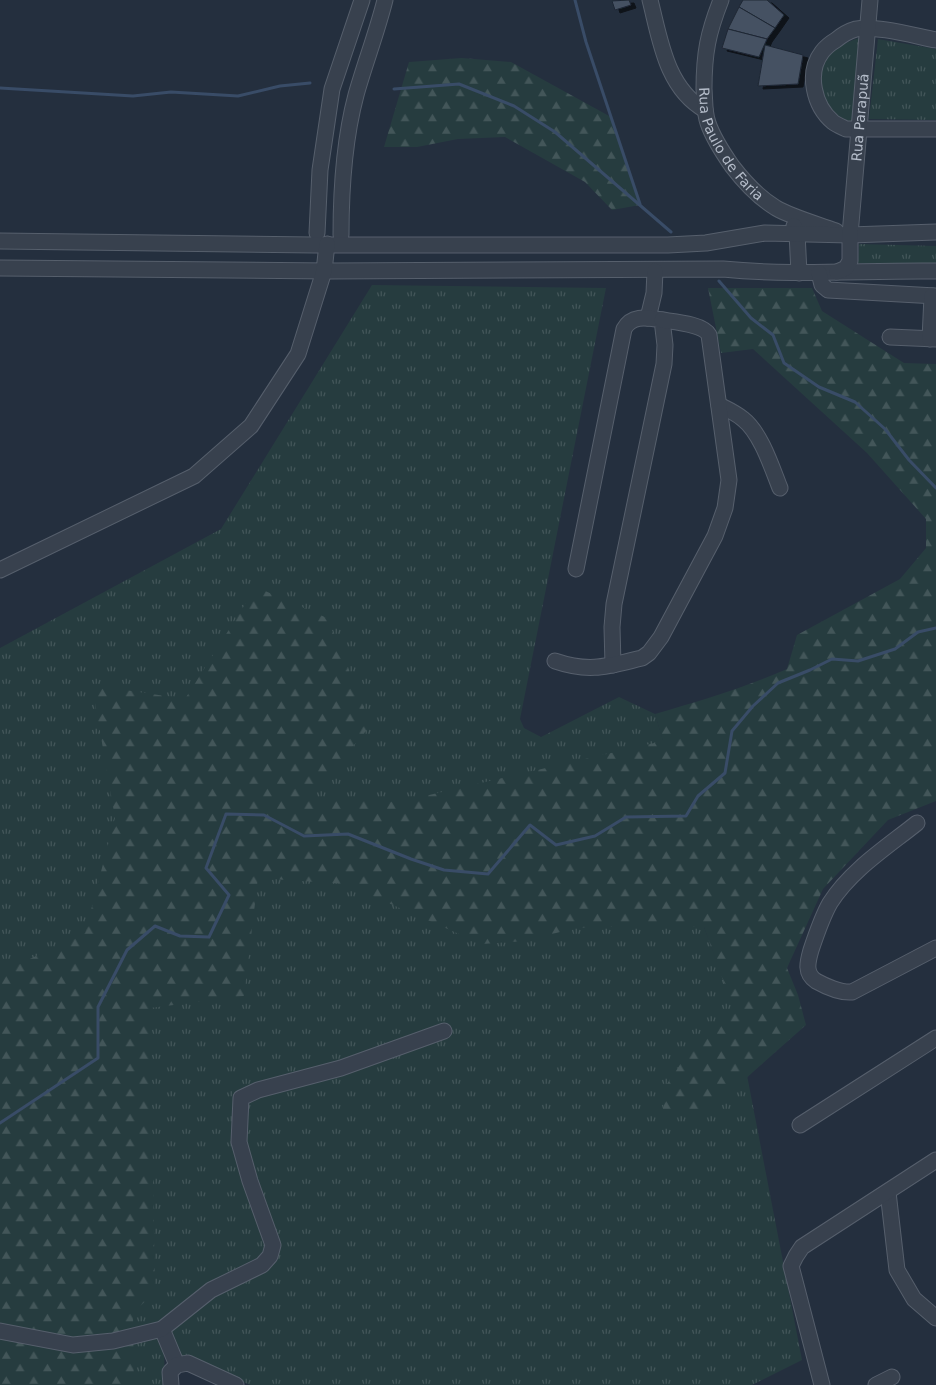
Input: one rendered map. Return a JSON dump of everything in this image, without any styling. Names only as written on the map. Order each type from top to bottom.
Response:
[{"type":"street","points":[[0,570],[194,476],[251,426],[298,354],[324,271],[319,205],[320,170],[332,89],[362,0]]},
{"type":"street","points":[[341,235],[341,203],[347,143],[356,96],[386,0]]},
{"type":"street","points":[[650,0],[665,58],[677,84],[698,106],[705,110]]},
{"type":"street","name":"Rua Paulo de Faria","points":[[721,0],[710,29],[704,63],[705,110],[708,124],[714,136],[737,172],[756,194],[777,208],[846,235]]},
{"type":"street","name":"Rua Parapuã","points":[[837,272],[846,268],[850,261],[846,235],[859,128],[870,0]]},
{"type":"street","points":[[936,40],[868,28],[855,29],[842,35],[821,52],[815,67],[814,83],[815,98],[824,113],[834,123],[846,128],[936,129]]},
{"type":"street","points":[[319,205],[341,203]]},
{"type":"street","points":[[777,208],[792,223],[797,233],[799,273]]},
{"type":"street","points":[[0,241],[322,239],[668,245],[706,243],[765,233],[846,235],[936,232]]},
{"type":"street","points":[[554,271],[556,244]]},
{"type":"street","points":[[0,268],[324,271],[655,271],[723,269],[761,273],[936,271]]},
{"type":"street","points":[[613,665],[612,627],[614,604],[664,364],[665,345],[655,319],[655,271]]},
{"type":"street","points":[[819,273],[822,285],[828,290],[934,296],[933,338],[890,337]]},
{"type":"street","points":[[556,661],[573,667],[590,669],[642,658],[649,653],[661,637],[715,536],[725,508],[729,480],[709,335],[706,330],[700,327],[655,319],[634,318],[628,322],[624,329],[576,569]]},
{"type":"street","points":[[719,405],[743,418],[752,429],[768,459],[780,488]]},
{"type":"street","points":[[917,823],[860,868],[834,898],[812,946],[807,969],[812,978],[846,993],[852,992],[936,948]]},
{"type":"street","points":[[0,1331],[73,1345],[113,1341],[162,1329],[211,1290],[262,1265],[270,1256],[272,1245],[239,1142],[241,1098],[258,1090],[341,1068],[444,1030]]},
{"type":"street","points":[[800,1125],[936,1038]]},
{"type":"street","points":[[822,1385],[791,1266],[796,1256],[802,1247],[936,1160]]},
{"type":"street","points":[[888,1192],[897,1270],[914,1299],[936,1318]]},
{"type":"street","points":[[162,1329],[173,1374],[188,1364],[236,1385]]},
{"type":"street","points":[[876,1385],[892,1376]]},
{"type":"green space","points":[[859,38],[853,123],[832,111],[829,107],[820,87],[819,77],[825,60],[831,53],[839,47]]},
{"type":"green space","points":[[878,39],[936,49],[936,120],[869,119]]},
{"type":"green space","points":[[462,58],[511,62],[611,117],[640,205],[612,210],[585,182],[505,137],[458,139],[417,147],[384,147],[409,62]]},
{"type":"green space","points":[[859,244],[936,246],[936,265],[858,263]]},
{"type":"green space","points":[[372,285],[606,288],[520,719],[524,728],[541,737],[619,697],[655,714],[686,816],[704,927],[734,1008],[802,1360],[752,1385],[250,1385],[164,1348],[165,1385],[0,1385],[0,648],[221,529]]},
{"type":"green space","points":[[708,288],[812,288],[822,311],[904,363],[936,364],[936,801],[888,820],[823,889],[787,968],[798,995],[806,1025],[725,1097],[690,1115],[664,1109],[663,1090],[683,1060],[733,1008],[704,927],[655,925],[576,928],[524,941],[482,944],[345,884],[258,878],[244,996],[150,1008],[155,1292],[133,1313],[134,1385],[0,1385],[0,973],[85,933],[115,818],[92,685],[185,699],[256,587],[327,618],[371,725],[309,798],[399,802],[663,741],[655,714],[738,688],[787,669],[797,635],[900,579],[926,548],[926,519],[867,453],[753,349],[721,353]]},
{"type":"building","points":[[629,0],[631,5],[615,10],[612,1]]},
{"type":"building","points":[[743,0],[767,0],[784,15],[775,28],[739,7]]},
{"type":"building","points":[[739,7],[775,28],[767,39],[728,29]]},
{"type":"building","points":[[728,29],[767,39],[759,57],[722,48]]},
{"type":"building","points":[[765,45],[803,55],[798,84],[758,86]]},
{"type":"waterway","points":[[575,0],[586,42],[640,204]]},
{"type":"waterway","points":[[0,88],[133,96],[171,92],[238,96],[280,86],[310,83]]},
{"type":"waterway","points":[[394,89],[459,84],[514,106],[555,132],[671,232]]},
{"type":"waterway","points":[[719,281],[751,318],[773,335],[784,363],[819,387],[855,402],[885,429],[909,460],[936,488]]},
{"type":"waterway","points":[[0,1123],[98,1058],[98,1007],[127,950],[155,926],[180,936],[209,937],[229,895],[206,868],[226,814],[264,815],[304,836],[348,834],[444,870],[488,874],[530,825],[556,845],[595,836],[626,817],[686,816],[698,796],[725,773],[732,731],[753,706],[778,683],[832,659],[858,661],[895,649],[918,632],[936,628]]}]
